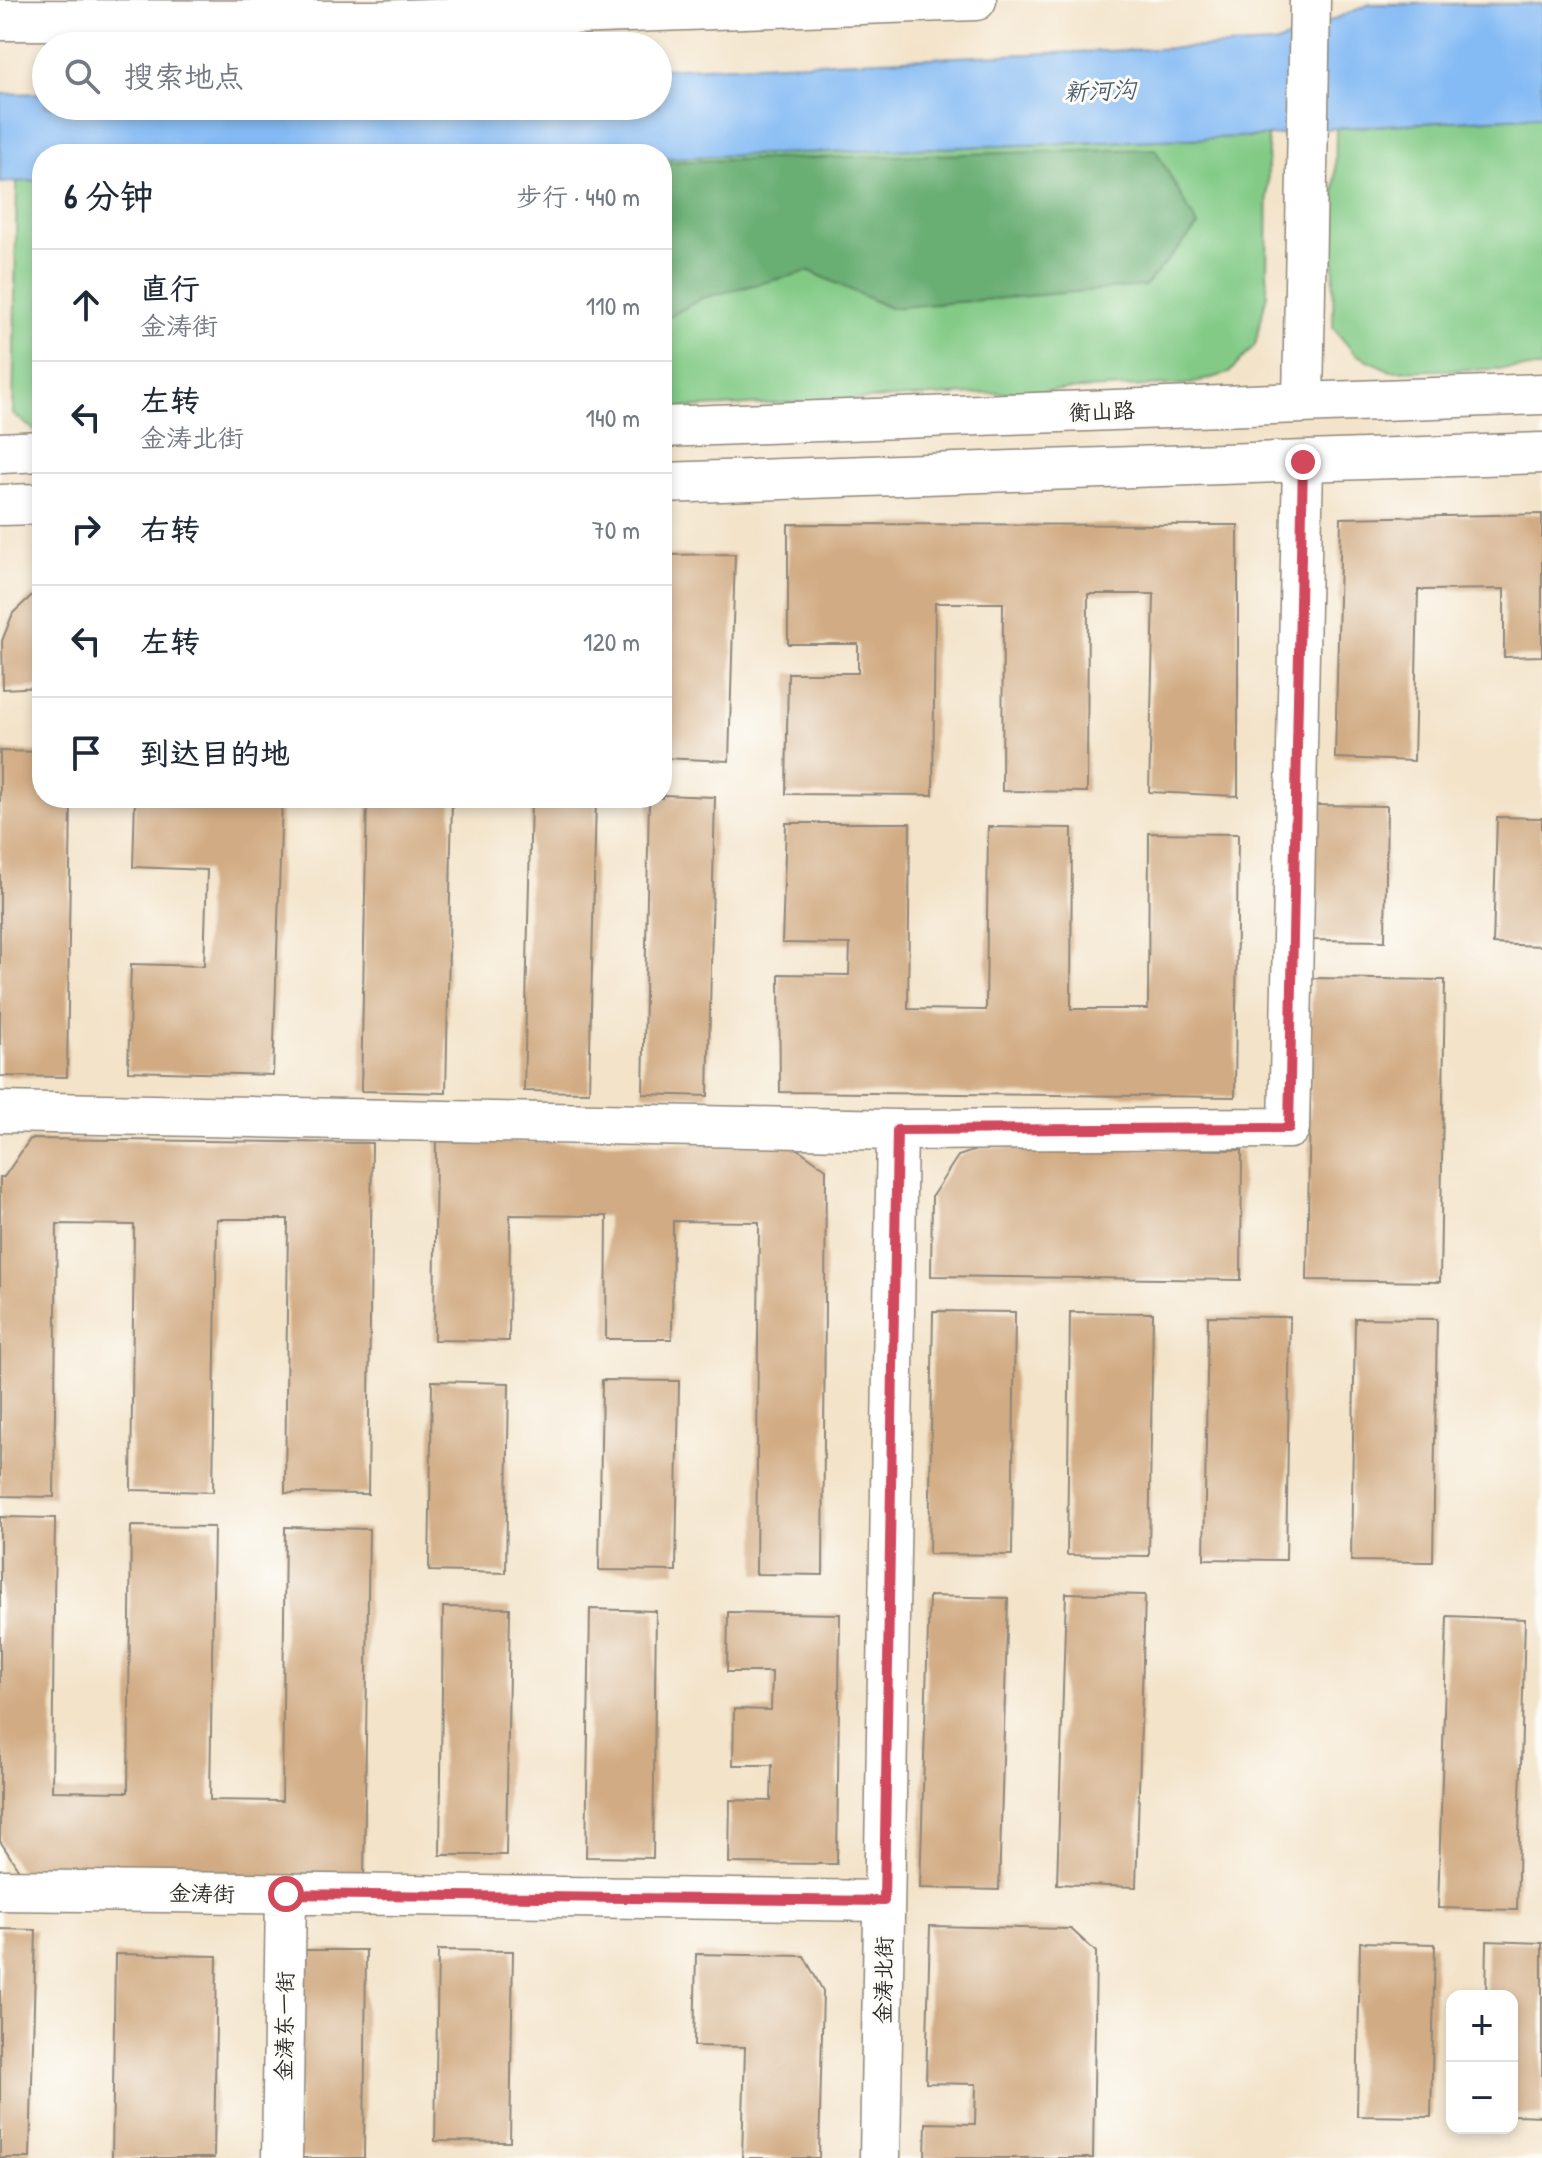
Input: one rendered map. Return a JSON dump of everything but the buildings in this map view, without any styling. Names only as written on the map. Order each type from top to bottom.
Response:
[{"type":"street","points":[[0,20],[373,21],[708,5],[976,0]]},
{"type":"street","points":[[1303,403],[1310,7]]},
{"type":"street","name":"衡山路","points":[[672,427],[1542,394]]},
{"type":"street","points":[[0,453],[32,451]]},
{"type":"street","points":[[672,483],[1542,453]]},
{"type":"street","points":[[0,1112],[897,1130],[1289,1128],[1303,462]]},
{"type":"street","points":[[0,505],[32,504]]},
{"type":"street","name":"金涛北街","points":[[880,2158],[897,1130]]},
{"type":"street","name":"金涛街","points":[[0,1890],[884,1901]]},
{"type":"street","name":"金涛东一街","points":[[282,2158],[286,1894]]},
{"type":"green space","points":[[1542,116],[1542,368],[1391,371],[1355,354],[1333,328],[1336,128]]},
{"type":"green space","points":[[1268,136],[1267,294],[1255,345],[1229,373],[1190,384],[672,409],[672,158]]},
{"type":"green space","points":[[1155,149],[1198,226],[1145,286],[889,308],[810,271],[702,298],[672,315],[672,162]]},
{"type":"green space","points":[[32,180],[32,428],[13,414],[17,181]]},
{"type":"water","name":"新河沟","points":[[1370,4],[1542,4],[1542,116],[1336,128],[1268,136],[672,158],[672,144],[32,144],[32,181],[0,183],[0,94],[32,93],[32,120],[672,120],[672,68],[1275,44]]},
{"type":"route","points":[[286,1894],[884,1901],[897,1130],[1289,1128],[1303,462]]}]
